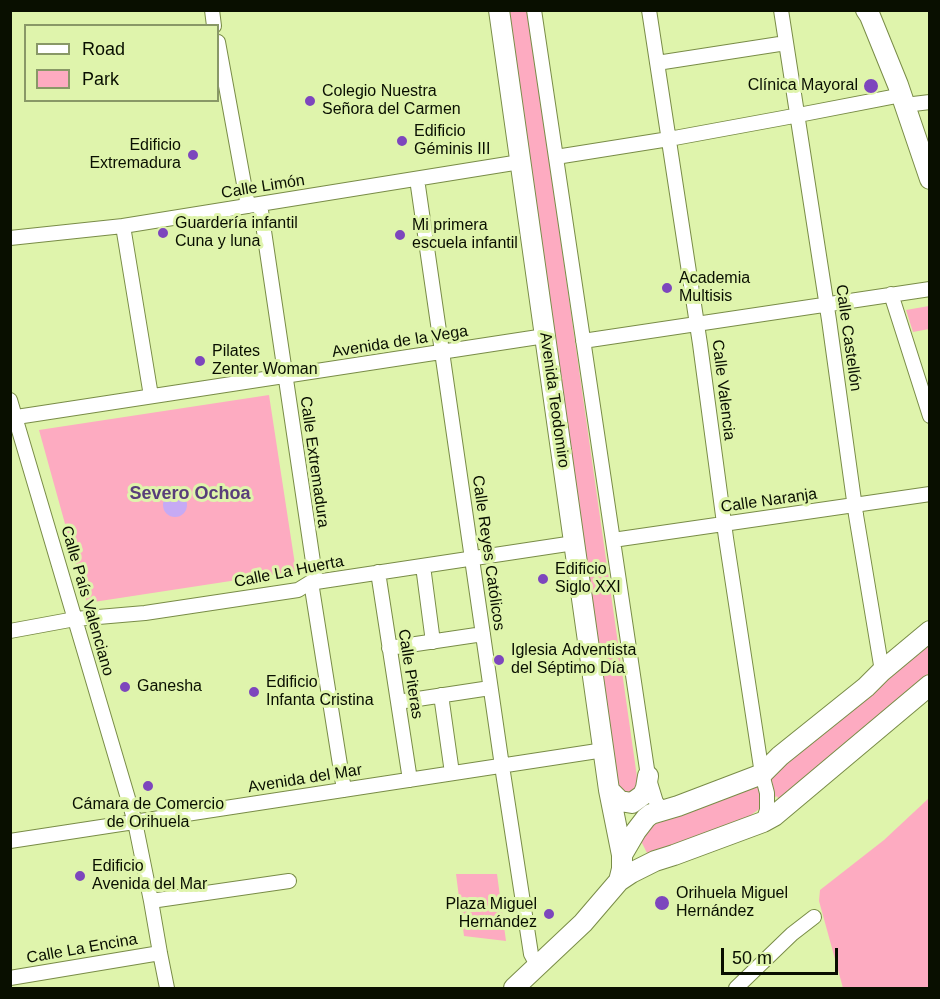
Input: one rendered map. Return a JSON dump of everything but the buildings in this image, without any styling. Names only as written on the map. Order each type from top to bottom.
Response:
[{"type":"street","name":"Avenida Teodomiro","points":[[499,10],[609,790],[622,855],[619,881]]},
{"type":"street","points":[[534,10],[648,776],[656,801],[663,810]]},
{"type":"street","name":"Calle Valencia","points":[[649,10],[767,802],[763,822]]},
{"type":"street","name":"Calle Castellón","points":[[781,10],[882,671]]},
{"type":"street","points":[[872,12],[930,179]]},
{"type":"street","points":[[657,63],[786,44]]},
{"type":"street","name":"Calle Extremadura","points":[[219,47],[254,205],[285,376],[344,790]]},
{"type":"street","points":[[556,157],[904,100],[930,102]]},
{"type":"street","name":"Calle Limón","points":[[10,238],[123,226],[520,162]]},
{"type":"street","name":"Calle Reyes Católicos","points":[[417,179],[490,688],[531,954],[538,967]]},
{"type":"street","points":[[123,226],[151,396]]},
{"type":"street","points":[[583,340],[929,288]]},
{"type":"street","points":[[891,294],[930,416]]},
{"type":"street","name":"Avenida de la Vega","points":[[13,417],[545,336]]},
{"type":"street","name":"Calle País Valenciano","points":[[10,400],[13,417],[135,822],[167,988]]},
{"type":"street","name":"Calle Naranja","points":[[613,540],[930,494]]},
{"type":"street","name":"Calle La Huerta","points":[[10,631],[75,619],[145,613],[298,590],[314,582],[574,543]]},
{"type":"street","points":[[423,566],[433,642]]},
{"type":"street","name":"Calle Piteras","points":[[378,572],[410,780]]},
{"type":"street","points":[[622,855],[646,818],[762,774],[780,756],[866,687],[930,631]]},
{"type":"street","points":[[389,648],[483,634]]},
{"type":"street","points":[[514,988],[583,923],[619,881],[655,861],[763,822],[784,808],[930,685]]},
{"type":"street","points":[[398,702],[490,688]]},
{"type":"street","points":[[441,695],[452,773]]},
{"type":"street","name":"Avenida del Mar","points":[[10,841],[604,750]]},
{"type":"street","points":[[609,790],[620,801],[643,795],[648,776]]},
{"type":"street","points":[[635,833],[636,849],[645,857],[655,861]]},
{"type":"street","points":[[152,901],[289,881]]},
{"type":"street","points":[[736,988],[792,934],[814,917]]},
{"type":"street","name":"Calle La Encina","points":[[10,978],[160,953]]},
{"type":"green space","points":[[507,11],[528,11],[638,784],[636,792],[628,796],[616,787]]},
{"type":"green space","points":[[929,306],[929,329],[913,332],[906,310]]},
{"type":"green space","points":[[269,395],[296,571],[87,603],[39,430]]},
{"type":"green space","points":[[929,639],[929,673],[829,759],[818,765],[821,768],[779,801],[777,796],[748,819],[653,865],[636,831],[743,792],[776,773]]},
{"type":"green space","points":[[929,798],[929,988],[843,988],[819,901],[820,890],[884,840]]},
{"type":"green space","points":[[456,874],[497,874],[506,941],[464,936]]},
{"type":"shaded area","points":[[175,493],[180,494],[186,500],[186,510],[180,516],[175,517],[170,516],[164,510],[163,505],[164,500],[170,494]]},
{"type":"place","name":"Clínica Mayoral","points":[[871,86]]},
{"type":"place","name":"Colegio Nuestra Señora del Carmen","points":[[310,101]]},
{"type":"place","name":"Edificio Géminis III","points":[[402,141]]},
{"type":"place","name":"Edificio Extremadura","points":[[193,155]]},
{"type":"place","name":"Guardería infantil Cuna y luna","points":[[163,233]]},
{"type":"place","name":"Mi primera escuela infantil","points":[[400,235]]},
{"type":"place","name":"Academia Multisis","points":[[667,288]]},
{"type":"place","name":"Pilates Zenter Woman","points":[[200,361]]},
{"type":"place","name":"Edificio Siglo XXI","points":[[543,579]]},
{"type":"place","name":"Iglesia Adventista del Séptimo Día","points":[[499,660]]},
{"type":"place","name":"Ganesha","points":[[125,687]]},
{"type":"place","name":"Edificio Infanta Cristina","points":[[254,692]]},
{"type":"place","name":"Cámara de Comercio de Orihuela","points":[[148,786]]},
{"type":"place","name":"Edificio Avenida del Mar","points":[[80,876]]},
{"type":"place","name":"Orihuela Miguel Hernández","points":[[662,903]]},
{"type":"place","name":"Plaza Miguel Hernández","points":[[549,914]]},
{"type":"district","name":"Severo Ochoa","points":[[190,494]]}]
